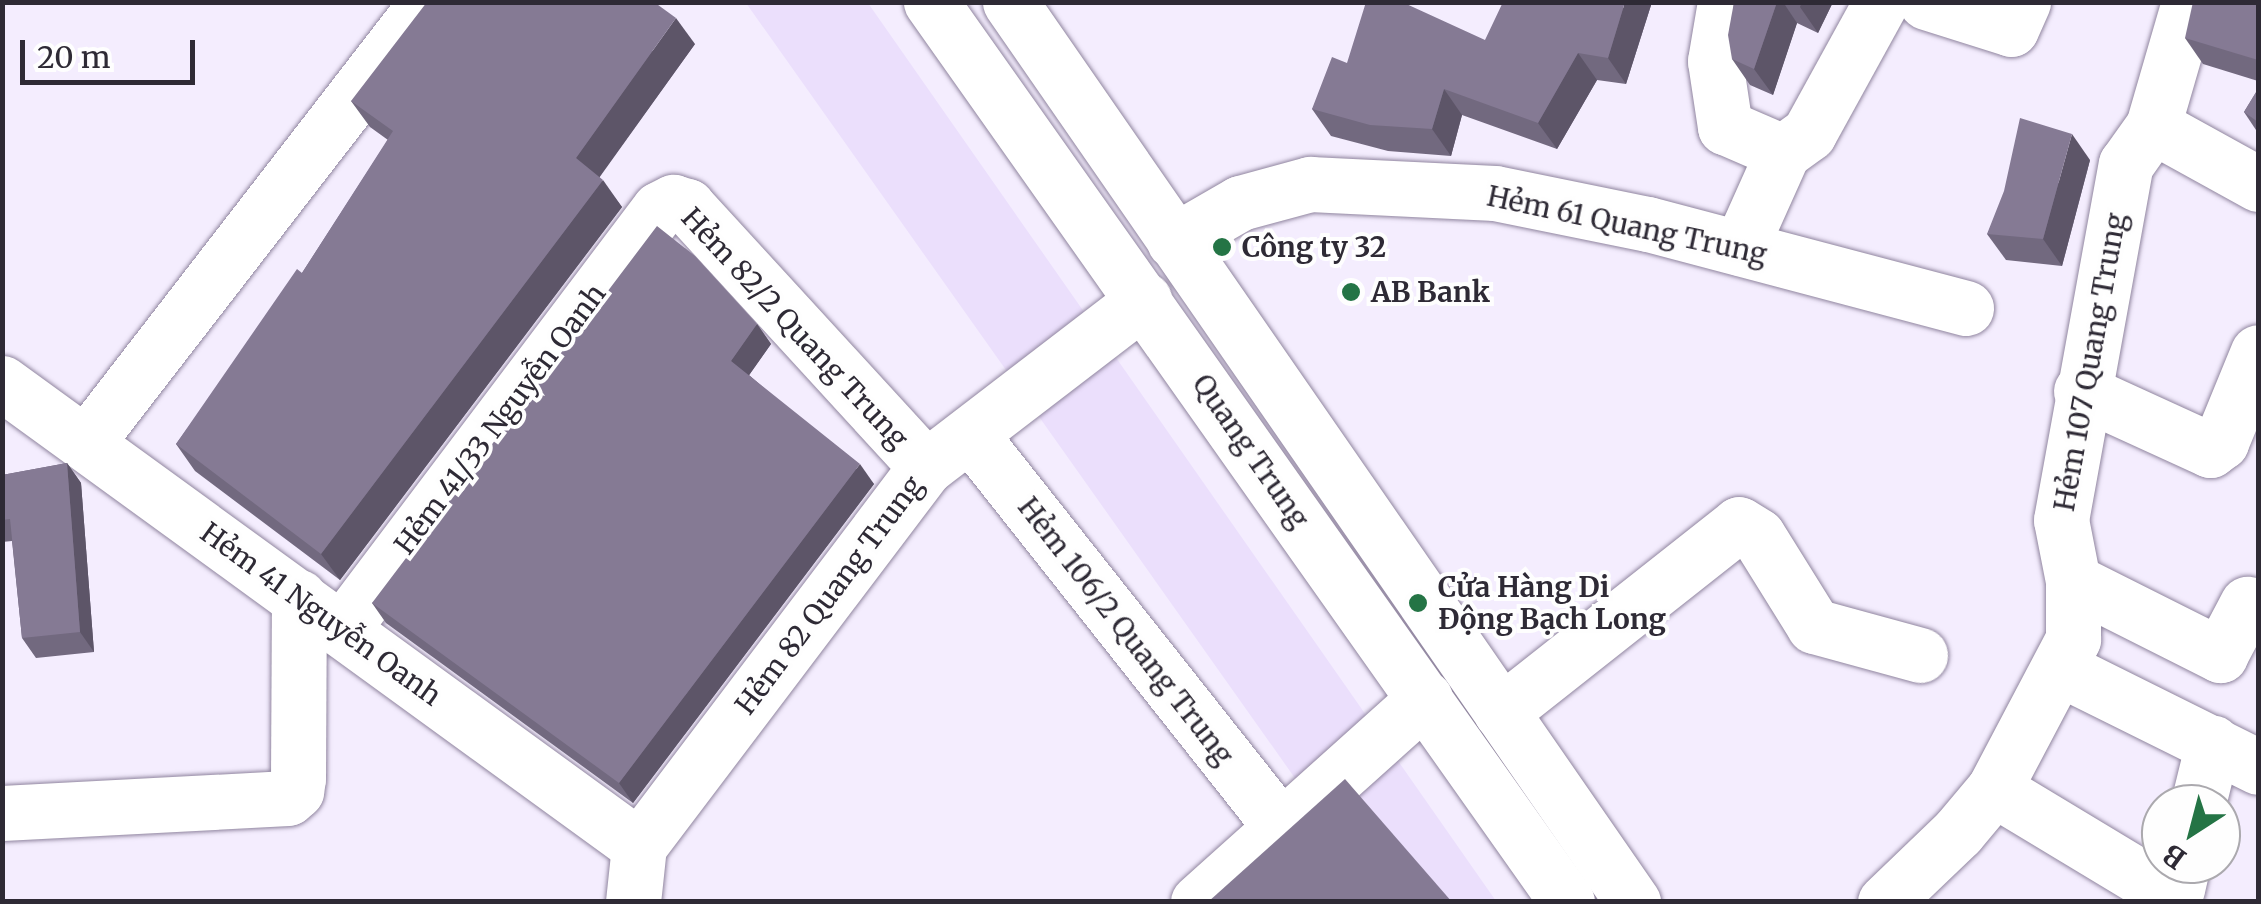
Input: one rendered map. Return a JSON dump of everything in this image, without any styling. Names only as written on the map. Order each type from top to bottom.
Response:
[{"type":"street","points":[[86,443],[427,2]]},
{"type":"street","name":"Quang Trung","points":[[931,2],[1567,902]]},
{"type":"street","name":"Quang Trung","points":[[1010,2],[1633,902]]},
{"type":"street","points":[[1725,2],[1715,61],[1725,127],[1784,152]]},
{"type":"street","points":[[1740,248],[1784,152],[1809,132],[1881,2]]},
{"type":"street","points":[[1926,2],[2011,29],[2023,2]]},
{"type":"street","name":"Hẻm 107 Quang Trung","points":[[1885,902],[1958,832],[1994,789],[2073,639],[2072,582],[2060,520],[2081,391],[2126,164],[2154,126],[2189,2]]},
{"type":"street","points":[[2154,126],[2258,184]]},
{"type":"street","name":"Hẻm 61 Quang Trung","points":[[1174,241],[1240,203],[1310,184],[1494,192],[1740,248],[1966,308]]},
{"type":"street","name":"Hẻm 82/2 Quang Trung","points":[[658,209],[673,202],[687,206],[926,468]]},
{"type":"street","name":"Hẻm 41/33 Nguyễn Oanh","points":[[342,629],[658,209]]},
{"type":"street","name":"Hẻm 82 Quang Trung","points":[[639,846],[926,468],[1144,300]]},
{"type":"street","points":[[2081,391],[2210,450],[2222,442],[2258,352]]},
{"type":"street","name":"Hẻm 41 Nguyễn Oanh","points":[[2,383],[639,846]]},
{"type":"street","name":"Hẻm 106/2 Quang Trung","points":[[970,434],[1281,827]]},
{"type":"street","points":[[1501,712],[1739,524],[1758,536],[1814,626],[1920,656]]},
{"type":"street","points":[[2072,582],[2220,655],[2247,604]]},
{"type":"street","points":[[2,813],[288,798],[296,791],[298,778],[298,597]]},
{"type":"street","points":[[2061,668],[2236,755],[2214,784]]},
{"type":"street","points":[[1198,902],[1425,698]]},
{"type":"street","points":[[1994,789],[2141,878]]},
{"type":"street","points":[[632,902],[639,846]]},
{"type":"street","points":[[2152,884],[2172,894],[2178,884]]},
{"type":"shaded area","points":[[746,3],[868,3],[1496,901],[1382,901]]},
{"type":"building","points":[[427,2],[654,2],[676,18],[576,158],[603,180],[321,554],[176,444],[297,269],[302,273],[393,131],[351,101]]},
{"type":"building","points":[[1366,2],[1402,2],[1485,40],[1503,2],[1625,2],[1608,58],[1578,53],[1538,123],[1444,89],[1432,129],[1370,125],[1312,109],[1332,57],[1347,63]]},
{"type":"building","points":[[1734,2],[1777,2],[1754,69],[1732,59],[1728,35]]},
{"type":"building","points":[[2193,2],[2258,2],[2258,60],[2185,38]]},
{"type":"building","points":[[2258,89],[2258,122],[2244,112]]},
{"type":"building","points":[[2020,118],[2072,134],[2043,239],[1987,234],[2004,191]]},
{"type":"building","points":[[657,226],[695,256],[757,324],[731,361],[860,464],[619,783],[372,603]]},
{"type":"building","points":[[67,463],[80,632],[22,638],[10,519],[2,520],[2,475]]},
{"type":"building","points":[[1345,779],[1452,902],[1208,902]]},
{"type":"place","name":"Công ty 32","points":[[1222,247]]},
{"type":"place","name":"AB Bank","points":[[1351,292]]},
{"type":"place","name":"Cửa Hàng Di Động Bạch Long","points":[[1418,603]]}]
